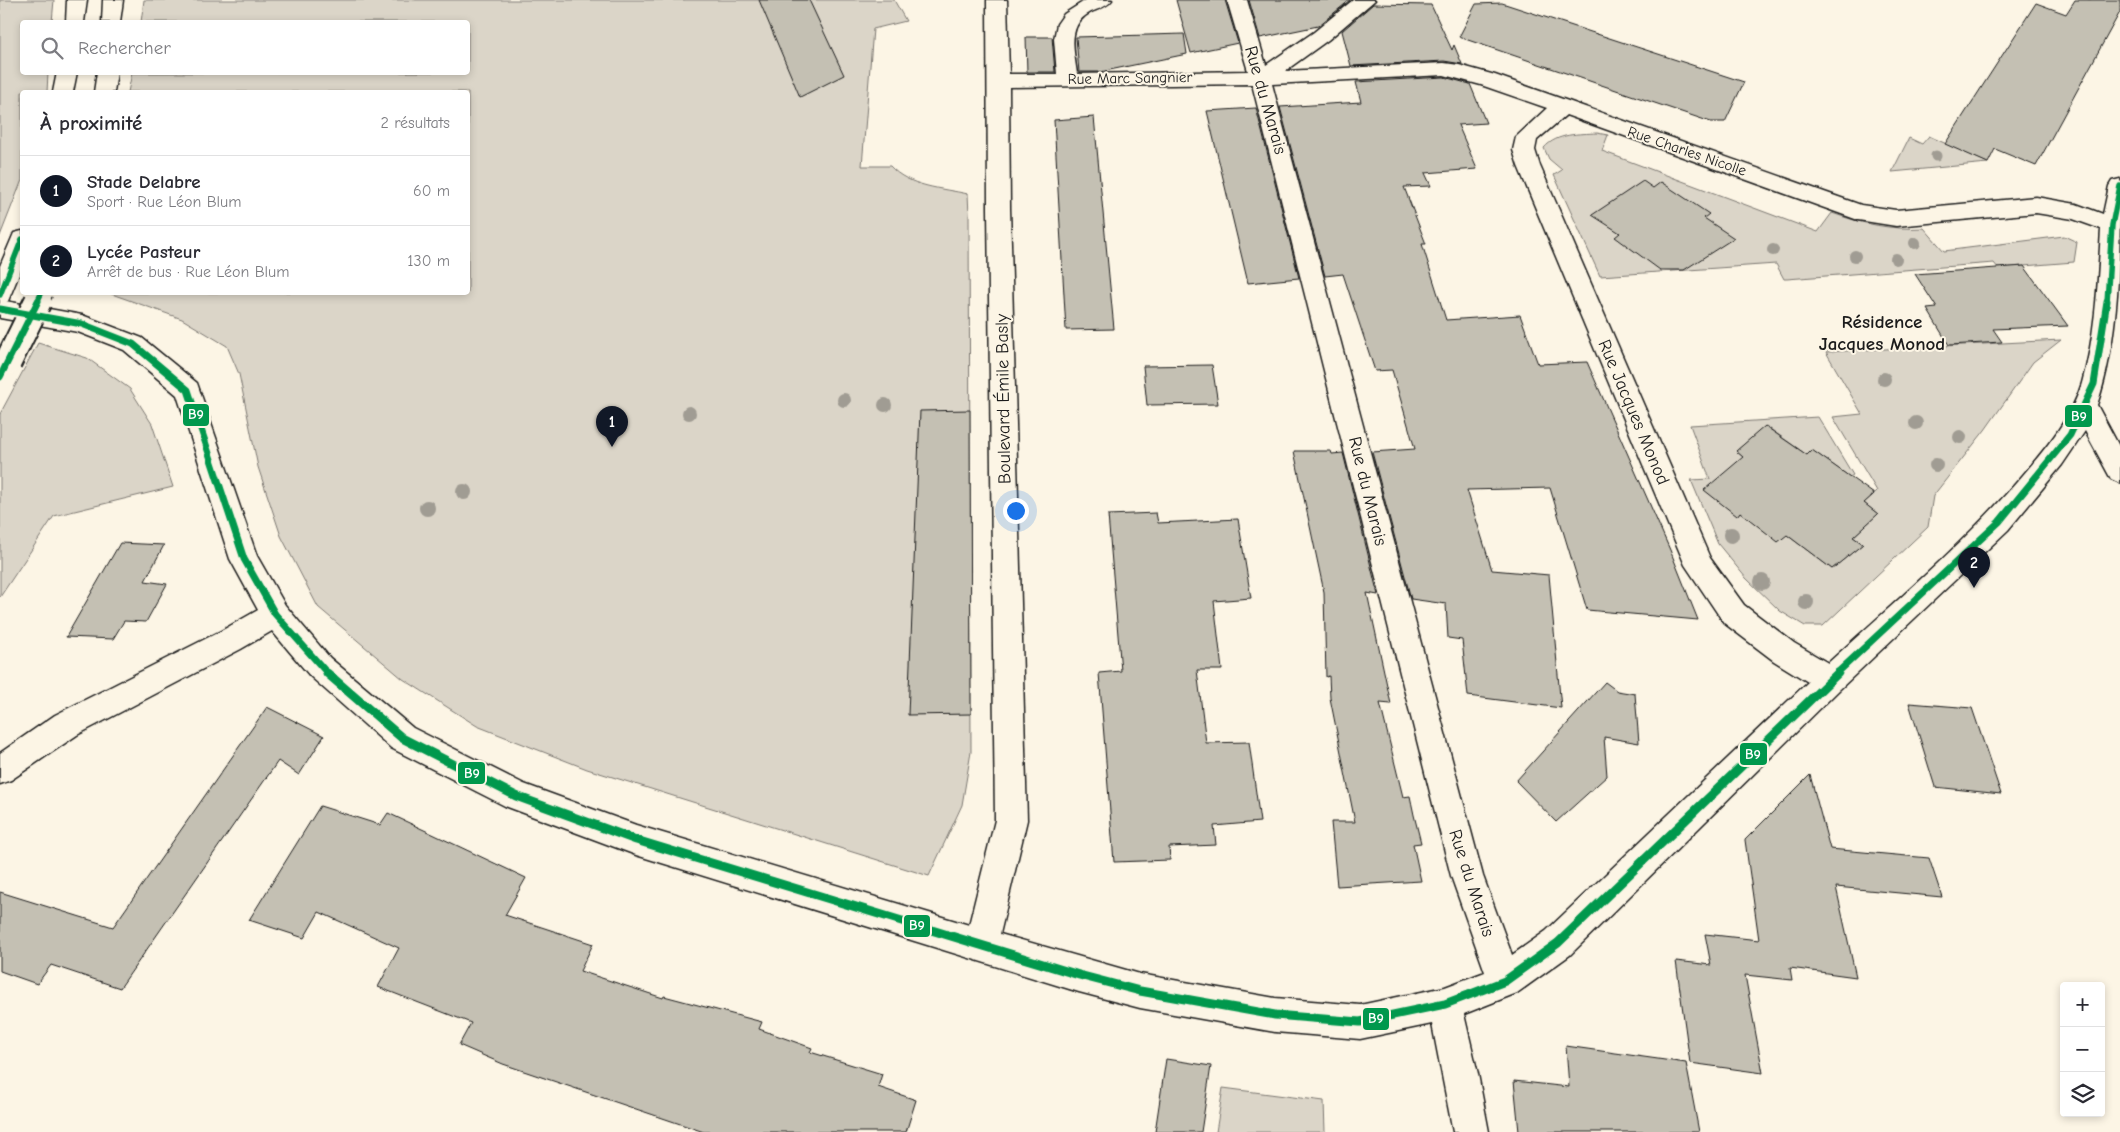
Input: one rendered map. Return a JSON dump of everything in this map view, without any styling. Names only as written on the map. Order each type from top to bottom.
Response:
[{"type":"street","points":[[75,20],[77,0]]},
{"type":"street","points":[[111,20],[112,0]]},
{"type":"street","points":[[1068,79],[1064,35],[1070,19],[1082,10],[1102,0]]},
{"type":"street","name":"Rue du Marais","points":[[1237,0],[1262,77],[1467,876],[1505,981]]},
{"type":"street","points":[[1262,77],[1320,36],[1365,0]]},
{"type":"street","name":"Boulevard Émile Basly","points":[[982,944],[1010,820],[997,1]]},
{"type":"street","name":"Rue Charles Nicolle","points":[[1262,77],[1444,69],[1472,75],[1858,212],[1896,218],[2036,205],[2076,212],[2112,225]]},
{"type":"street","points":[[63,90],[66,75]]},
{"type":"street","points":[[104,90],[107,75]]},
{"type":"street","name":"Rue Marc Sangnier","points":[[999,81],[1262,77]]},
{"type":"street","name":"Rue Jacques Monod","points":[[1562,107],[1527,137],[1524,150],[1532,175],[1699,565],[1734,614],[1784,652],[1830,680]]},
{"type":"street","points":[[20,245],[2,296],[133,344],[188,390],[244,559],[275,614],[320,667],[402,738],[516,796],[636,840],[1079,975],[1140,990],[1276,1015],[1360,1022],[1445,1004],[1505,981],[1558,943],[1830,680],[1943,577],[1998,522],[2054,458],[2070,435],[2085,407],[2094,384],[2114,286],[2112,225],[2120,186]]},
{"type":"street","points":[[4,370],[41,295]]},
{"type":"street","points":[[2085,407],[2120,472]]},
{"type":"street","points":[[0,770],[66,725],[231,640],[275,614]]},
{"type":"street","points":[[1445,1004],[1461,1074],[1471,1132]]},
{"type":"shaded area","points":[[0,0],[54,0],[52,20],[20,20],[20,75],[48,75],[47,90],[20,90],[20,185],[0,236]]},
{"type":"shaded area","points":[[144,0],[894,0],[906,21],[873,29],[862,166],[890,166],[916,183],[968,194],[969,215],[971,752],[962,805],[929,876],[587,769],[477,726],[403,679],[318,607],[281,536],[258,467],[239,374],[227,346],[182,319],[115,295],[470,295],[470,90],[128,90],[132,75],[470,75],[470,20],[141,20]]},
{"type":"shaded area","points":[[1597,133],[1608,135],[1602,151],[1818,232],[1832,213],[1877,225],[1900,228],[1924,228],[1944,251],[2064,236],[2077,242],[2074,262],[1998,268],[1994,263],[1787,279],[1784,279],[1776,264],[1600,276],[1554,175],[1562,170],[1549,159],[1544,148],[1555,139],[1562,137]]},
{"type":"shaded area","points":[[1929,136],[1988,163],[1892,172],[1909,138],[1922,144]]},
{"type":"shaded area","points":[[2061,340],[2033,362],[1985,430],[1933,496],[1928,527],[1823,626],[1805,626],[1780,611],[1746,578],[1718,544],[1691,480],[1710,479],[1690,425],[1818,417],[1853,475],[1850,477],[1812,450],[1807,455],[1766,426],[1736,451],[1743,457],[1737,516],[1740,512],[1787,535],[1832,569],[1863,544],[1853,537],[1878,514],[1864,503],[1877,491],[1833,417],[1862,414],[1826,352]]},
{"type":"shaded area","points":[[38,343],[87,358],[130,389],[152,424],[173,487],[54,516],[0,597],[0,414]]},
{"type":"shaded area","points":[[1223,1088],[1324,1101],[1325,1132],[1216,1132]]},
{"type":"building","points":[[759,0],[809,0],[844,75],[800,97]]},
{"type":"building","points":[[1176,0],[1225,0],[1238,43],[1191,53]]},
{"type":"building","points":[[1249,0],[1350,0],[1318,26],[1260,38]]},
{"type":"building","points":[[2075,0],[2120,0],[2120,12],[2036,166],[1995,149],[1988,163],[1945,144],[2036,3],[2066,14]]},
{"type":"building","points":[[1502,3],[1744,82],[1725,122],[1711,122],[1459,37],[1476,4]]},
{"type":"building","points":[[1373,4],[1431,5],[1452,50],[1454,45],[1462,64],[1444,61],[1351,66],[1342,31]]},
{"type":"building","points":[[1184,34],[1187,54],[1100,72],[1079,72],[1076,37]]},
{"type":"building","points":[[1026,37],[1052,37],[1055,72],[1027,72]]},
{"type":"building","points":[[1444,77],[1470,84],[1486,123],[1458,125],[1477,169],[1425,173],[1431,186],[1404,187],[1426,244],[1422,244],[1446,320],[1520,315],[1538,364],[1587,362],[1670,550],[1698,620],[1587,610],[1550,488],[1467,490],[1492,570],[1549,575],[1561,708],[1468,696],[1462,640],[1448,638],[1446,604],[1411,599],[1372,452],[1415,449],[1392,370],[1375,371],[1343,274],[1325,276],[1280,107],[1361,102],[1356,82]]},
{"type":"building","points":[[1256,108],[1299,278],[1248,283],[1207,111]]},
{"type":"building","points":[[1094,117],[1114,329],[1066,330],[1054,120]]},
{"type":"building","points":[[1643,181],[1653,188],[1661,182],[1709,214],[1704,218],[1734,238],[1684,270],[1660,270],[1615,237],[1620,233],[1592,215]]},
{"type":"building","points":[[2024,266],[2068,326],[1993,329],[2002,342],[1949,345],[1927,309],[1937,308],[1915,274]]},
{"type":"building","points":[[1212,365],[1218,404],[1147,405],[1143,366]]},
{"type":"building","points":[[970,410],[971,714],[908,715],[920,411]]},
{"type":"building","points":[[1765,426],[1807,455],[1812,450],[1874,494],[1864,503],[1878,514],[1853,537],[1863,544],[1832,569],[1787,535],[1778,542],[1740,512],[1737,516],[1704,490],[1743,457],[1736,451]]},
{"type":"building","points":[[1294,451],[1331,451],[1332,454],[1343,453],[1378,595],[1367,593],[1391,704],[1380,703],[1403,797],[1410,796],[1421,843],[1413,844],[1421,881],[1337,886],[1331,822],[1355,822],[1330,698],[1329,676],[1326,677],[1324,592]]},
{"type":"building","points":[[1156,513],[1158,523],[1238,519],[1251,598],[1214,601],[1222,670],[1197,670],[1206,743],[1249,742],[1260,822],[1214,826],[1216,845],[1169,847],[1170,860],[1114,862],[1099,673],[1121,671],[1108,515]]},
{"type":"building","points":[[120,543],[164,545],[145,581],[167,584],[146,622],[124,621],[113,639],[66,637]]},
{"type":"building","points":[[1605,682],[1617,691],[1635,694],[1639,743],[1604,737],[1607,776],[1556,822],[1516,781]]},
{"type":"building","points":[[1909,703],[1972,708],[2001,794],[1935,787]]},
{"type":"building","points":[[267,707],[324,736],[299,775],[278,761],[120,988],[51,965],[37,984],[0,971],[0,892],[113,927]]},
{"type":"building","points":[[1810,775],[1830,849],[1929,858],[1942,897],[1836,887],[1856,977],[1790,968],[1792,980],[1745,975],[1763,1073],[1690,1063],[1676,961],[1711,965],[1705,934],[1759,940],[1745,840]]},
{"type":"building","points":[[320,806],[380,825],[388,813],[526,878],[505,915],[593,944],[580,971],[663,998],[664,996],[762,1022],[759,1029],[812,1048],[810,1052],[882,1074],[878,1087],[916,1100],[906,1132],[704,1132],[503,1064],[459,1045],[471,1023],[378,987],[399,948],[319,912],[304,938],[249,920]]},
{"type":"building","points":[[1566,1046],[1686,1063],[1699,1132],[1519,1132],[1514,1081],[1569,1087]]},
{"type":"building","points":[[1166,1059],[1211,1066],[1201,1132],[1155,1132]]},
{"type":"transit line","name":"B9","points":[[0,309],[82,324],[133,344],[188,390],[244,559],[275,614],[320,667],[402,738],[516,796],[636,840],[1079,975],[1140,991],[1275,1015],[1360,1022],[1445,1004],[1505,981],[1558,943],[1830,680],[1999,522],[2070,435],[2094,384],[2102,342],[2109,284],[2112,225],[2120,186]]},
{"type":"transit line","name":"B9","points":[[0,295],[20,244]]},
{"type":"transit line","name":"B9","points":[[0,377],[41,295]]},
{"type":"place","name":"Stade Delabre","points":[[612,447]]},
{"type":"place","name":"Lycée Pasteur","points":[[1974,588]]},
{"type":"district","name":"Résidence Jacques Monod","points":[[1882,332]]}]
